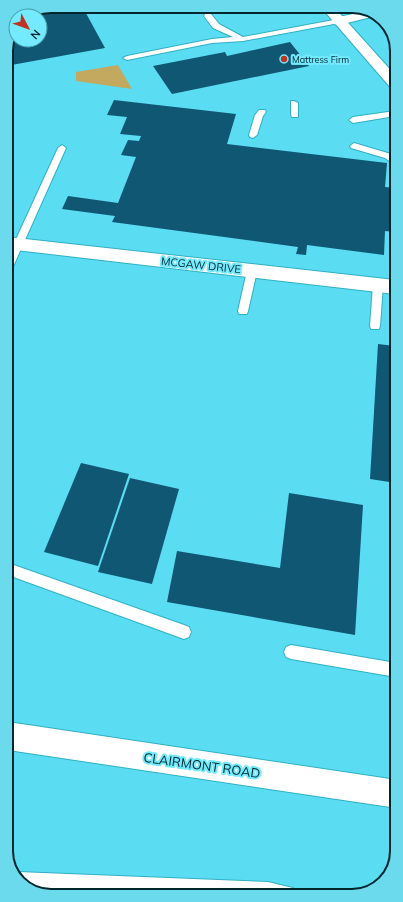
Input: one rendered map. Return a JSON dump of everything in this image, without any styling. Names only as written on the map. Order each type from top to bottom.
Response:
[{"type":"main road","points":[[333,13],[390,78]]},
{"type":"main road","points":[[340,21],[364,15]]},
{"type":"main road","name":"MCGAW DRIVE","points":[[13,244],[387,286]]},
{"type":"main road","name":"CLAIRMONT ROAD","points":[[13,737],[390,793]]},
{"type":"lane","points":[[208,16],[216,26],[243,39]]},
{"type":"lane","points":[[127,58],[212,41],[243,39],[340,21]]},
{"type":"lane","points":[[294,103],[295,115]]},
{"type":"lane","points":[[252,135],[262,112]]},
{"type":"lane","points":[[353,120],[390,114]]},
{"type":"lane","points":[[354,146],[390,158]]},
{"type":"lane","points":[[13,244],[62,148]]},
{"type":"lane","points":[[243,311],[252,271]]},
{"type":"lane","points":[[375,326],[387,286]]},
{"type":"lane","points":[[13,571],[184,632]]},
{"type":"lane","points":[[291,652],[390,669]]},
{"type":"lane","points":[[27,880],[243,889]]},
{"type":"shaded area","points":[[48,13],[51,13],[355,13],[367,16],[375,21],[384,30],[388,39],[390,51],[390,851],[386,868],[381,876],[375,881],[369,885],[357,889],[48,889],[34,885],[24,878],[15,863],[13,851],[13,48],[48,48]]},
{"type":"shaded area","points":[[118,65],[132,89],[76,81],[76,72]]},
{"type":"building","points":[[48,13],[86,13],[105,48],[13,65],[13,48],[48,48]]},
{"type":"building","points":[[290,42],[309,66],[172,94],[153,66],[225,52],[227,56]]},
{"type":"building","points":[[114,100],[236,114],[227,144],[387,163],[385,187],[390,188],[390,232],[385,231],[384,255],[307,245],[306,255],[296,254],[298,247],[112,222],[115,216],[62,209],[68,196],[118,203],[136,157],[121,155],[128,140],[139,141],[141,136],[120,134],[127,117],[107,115]]},
{"type":"building","points":[[378,344],[390,345],[390,482],[370,479]]},
{"type":"building","points":[[81,463],[129,474],[98,566],[44,552]]},
{"type":"building","points":[[130,478],[179,489],[152,584],[98,572]]},
{"type":"building","points":[[289,493],[363,505],[355,635],[167,602],[177,551],[280,568]]},
{"type":"place","name":"Mattress Firm","points":[[284,59]]}]
